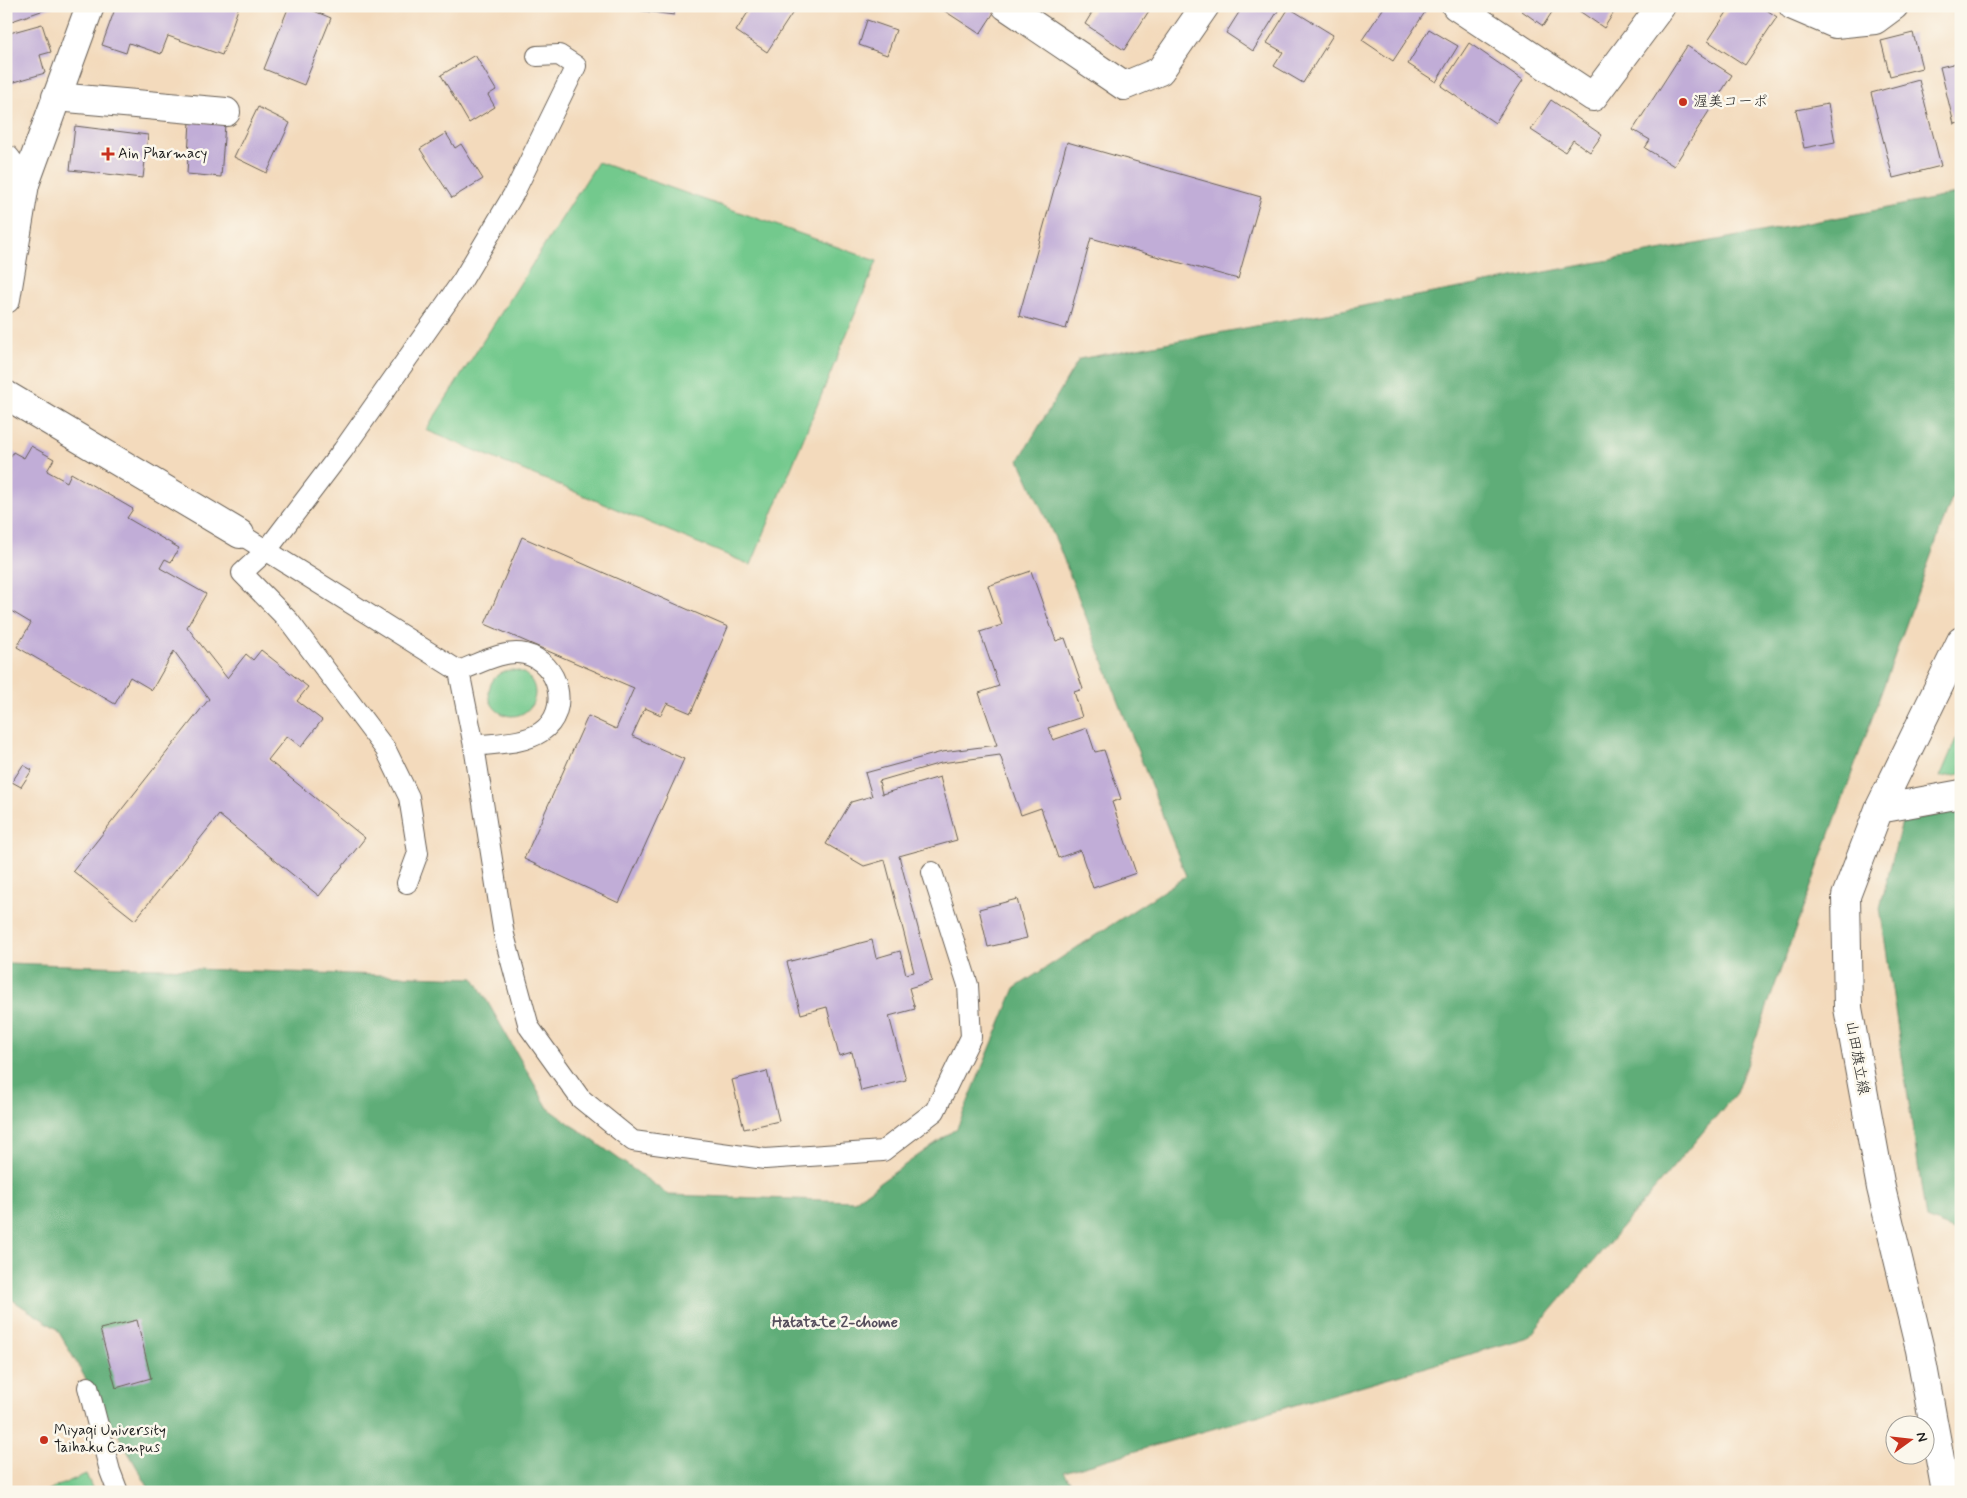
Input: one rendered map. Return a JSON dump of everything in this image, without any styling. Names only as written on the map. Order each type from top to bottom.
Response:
[{"type":"street","points":[[6,299],[25,184],[90,6]]},
{"type":"street","points":[[1006,6],[1124,86],[1160,71],[1205,6]]},
{"type":"street","points":[[1456,6],[1593,97],[1660,6]]},
{"type":"street","points":[[1793,6],[1835,24],[1875,20],[1894,6]]},
{"type":"street","points":[[56,97],[226,112]]},
{"type":"street","points":[[6,159],[25,184]]},
{"type":"street","points":[[6,395],[240,534]]},
{"type":"street","name":"山田旗立線","points":[[1946,1492],[1920,1350],[1881,1188],[1848,1008],[1846,896],[1879,809],[1961,641]]},
{"type":"street","points":[[1879,809],[1961,794]]},
{"type":"lane","points":[[407,883],[418,854],[409,797],[386,750],[289,621],[242,573],[267,550],[343,450],[462,281],[513,194],[576,66],[559,55],[537,56]]},
{"type":"lane","points":[[240,534],[459,672],[474,746],[504,934],[529,1027],[580,1098],[633,1141],[765,1159],[883,1151],[935,1111],[971,1037],[968,985],[932,872]]},
{"type":"lane","points":[[459,672],[509,653],[523,654],[537,658],[548,667],[556,679],[559,693],[558,707],[552,720],[542,731],[529,738],[474,746]]},
{"type":"lane","points":[[88,1387],[110,1471],[118,1492]]},
{"type":"green space","points":[[598,162],[877,261],[751,565],[426,430]]},
{"type":"green space","points":[[1961,193],[1961,473],[1736,1093],[1529,1337],[1064,1472],[1077,1492],[151,1492],[57,1329],[6,1296],[6,963],[474,978],[548,1108],[669,1195],[854,1201],[957,1128],[1015,988],[1186,876],[1059,547],[1019,460],[1079,359]]},
{"type":"green space","points":[[507,670],[517,670],[529,676],[534,684],[534,702],[529,710],[521,715],[507,716],[499,713],[492,706],[489,698],[489,688],[492,680],[499,673]]},
{"type":"green space","points":[[1961,727],[1961,774],[1940,777]]},
{"type":"green space","points":[[1961,811],[1961,1233],[1926,1219],[1880,908],[1902,821]]},
{"type":"green space","points":[[86,1474],[94,1492],[44,1492]]},
{"type":"building","points":[[6,6],[53,6],[53,7],[6,23]]},
{"type":"building","points":[[116,6],[239,6],[222,55],[168,36],[161,54],[129,43],[126,53],[102,45]]},
{"type":"building","points":[[289,6],[302,6],[331,18],[304,85],[264,69]]},
{"type":"building","points":[[622,6],[676,6],[674,15],[621,8]]},
{"type":"building","points":[[752,6],[797,6],[767,52],[736,31]]},
{"type":"building","points":[[937,6],[987,6],[995,11],[980,34]]},
{"type":"building","points":[[1096,6],[1152,6],[1124,50],[1085,24]]},
{"type":"building","points":[[1243,6],[1281,6],[1253,51],[1226,33]]},
{"type":"building","points":[[1385,6],[1422,6],[1427,9],[1393,61],[1362,40]]},
{"type":"building","points":[[1525,6],[1556,6],[1543,26],[1522,11]]},
{"type":"building","points":[[1572,6],[1618,6],[1604,28]]},
{"type":"building","points":[[1731,6],[1761,6],[1777,17],[1745,65],[1708,41]]},
{"type":"building","points":[[1289,8],[1333,35],[1303,83],[1274,66],[1283,52],[1267,43]]},
{"type":"building","points":[[867,20],[896,30],[887,55],[859,45]]},
{"type":"building","points":[[42,24],[51,52],[40,55],[45,73],[11,83],[6,67],[6,34]]},
{"type":"building","points":[[1429,29],[1458,46],[1436,82],[1408,64]]},
{"type":"building","points":[[1913,33],[1922,68],[1890,76],[1881,41]]},
{"type":"building","points":[[1469,43],[1523,80],[1495,123],[1441,86]]},
{"type":"building","name":"渥美コーポ","points":[[1687,46],[1732,75],[1674,166],[1645,148],[1650,140],[1633,130]]},
{"type":"building","points":[[475,55],[496,90],[488,95],[495,107],[469,123],[441,75]]},
{"type":"building","points":[[1961,62],[1961,123],[1954,124],[1940,67]]},
{"type":"building","points":[[1919,80],[1941,166],[1893,178],[1871,93]]},
{"type":"building","points":[[1551,100],[1602,135],[1590,152],[1573,140],[1565,152],[1531,130]]},
{"type":"building","points":[[1828,104],[1835,142],[1804,148],[1796,110]]},
{"type":"building","points":[[258,107],[290,123],[267,173],[234,157]]},
{"type":"building","points":[[190,121],[225,124],[221,177],[187,174]]},
{"type":"building","points":[[75,126],[148,135],[143,178],[70,170]]},
{"type":"building","points":[[446,133],[455,148],[461,144],[483,179],[452,198],[420,149]]},
{"type":"building","points":[[1067,142],[1261,197],[1238,279],[1091,238],[1066,329],[1019,316]]},
{"type":"building","points":[[31,446],[54,459],[47,471],[67,482],[71,473],[133,509],[127,518],[179,548],[171,562],[165,559],[160,568],[206,594],[187,627],[227,678],[246,654],[253,660],[261,650],[308,687],[297,701],[322,720],[301,747],[287,736],[268,760],[365,838],[319,896],[219,815],[135,920],[73,871],[209,699],[174,651],[152,690],[130,677],[115,704],[17,647],[31,623],[6,608],[6,465],[13,452],[24,458]]},
{"type":"building","points":[[522,537],[728,627],[691,713],[667,703],[661,715],[645,708],[632,736],[684,759],[619,903],[524,859],[588,716],[616,729],[634,688],[485,624]]},
{"type":"building","points":[[1031,571],[1056,641],[1065,638],[1083,689],[1074,692],[1082,717],[1048,728],[1053,740],[1087,728],[1095,752],[1104,750],[1121,799],[1112,802],[1136,873],[1093,888],[1080,850],[1058,858],[1041,808],[1021,815],[1000,755],[941,763],[879,781],[882,794],[940,777],[957,840],[899,856],[932,981],[909,988],[915,1009],[889,1016],[906,1080],[861,1091],[852,1052],[839,1056],[827,1007],[801,1014],[787,962],[872,940],[876,958],[900,951],[906,974],[914,972],[885,860],[864,866],[826,844],[851,802],[872,796],[865,773],[942,752],[997,745],[979,693],[999,686],[980,632],[1002,625],[988,586]]},
{"type":"building","points":[[23,765],[32,770],[21,787],[12,782]]},
{"type":"building","points":[[1017,899],[1027,938],[988,947],[979,909]]},
{"type":"building","points":[[767,1071],[779,1121],[744,1129],[732,1080]]},
{"type":"building","points":[[137,1320],[151,1378],[116,1388],[100,1329]]},
{"type":"place","name":"渥美コーポ","points":[[1683,102]]},
{"type":"place","name":"Ain Pharmacy","points":[[108,154]]},
{"type":"place","name":"Miyagi University Taihaku Campus","points":[[44,1440]]},
{"type":"district","name":"Hatatate 2-chome","points":[[835,1322]]}]
